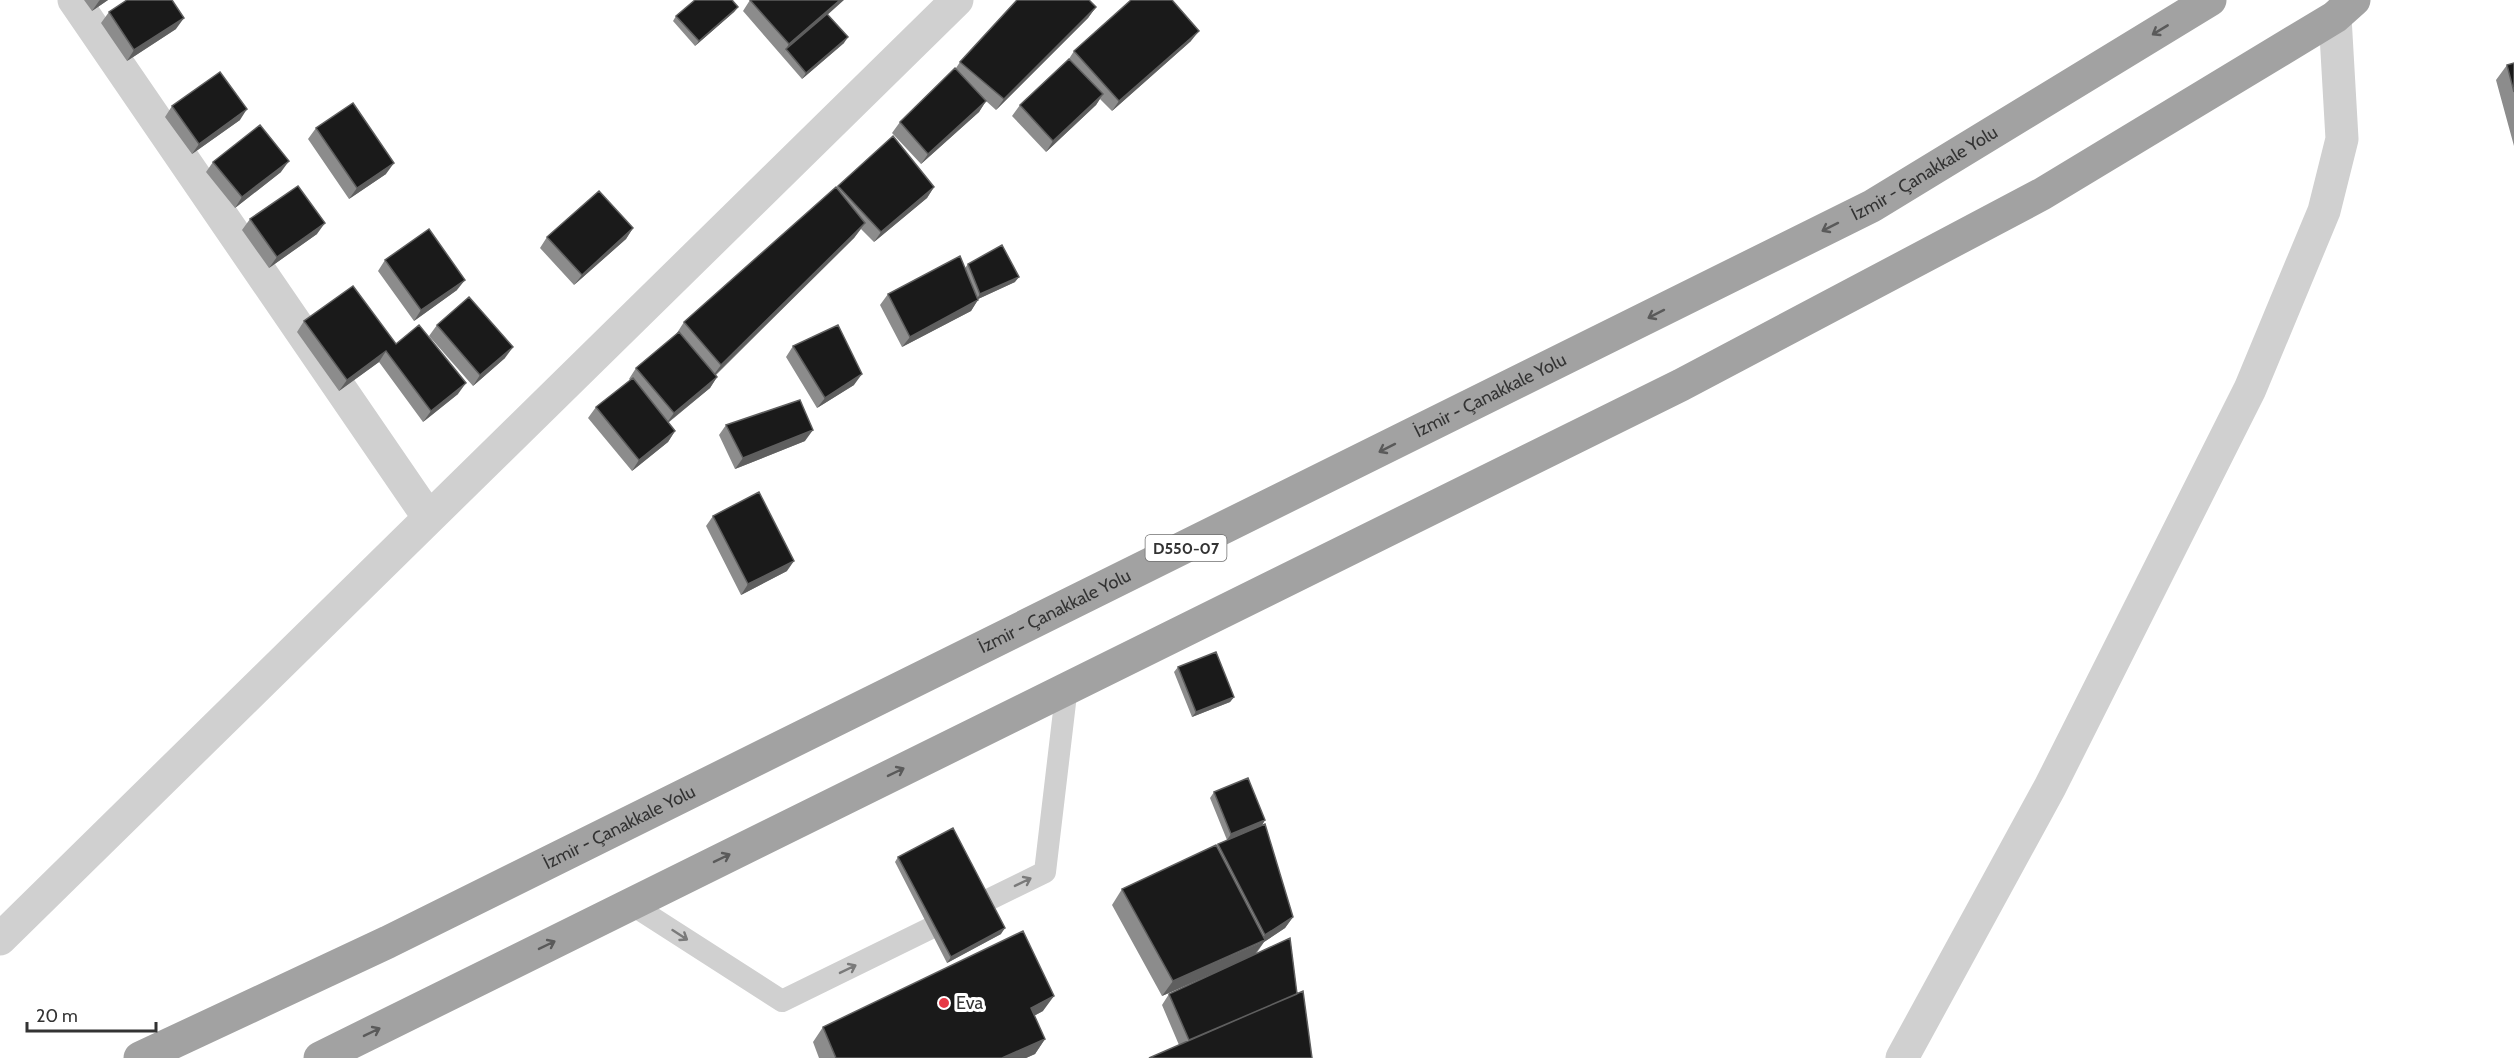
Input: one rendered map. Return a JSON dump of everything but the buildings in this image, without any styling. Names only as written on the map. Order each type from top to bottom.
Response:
[{"type":"highway","name":"İzmir - Çanakkale Yolu","points":[[140,1058],[409,932],[1872,206],[2210,0]]},
{"type":"highway","points":[[320,1058],[1067,686],[1681,385],[2042,194],[2345,9]]},
{"type":"street","points":[[74,0],[429,518]]},
{"type":"street","points":[[0,939],[957,0]]},
{"type":"street","points":[[1902,1058],[2050,787],[2250,389],[2324,211],[2342,139],[2345,9]]},
{"type":"lane","points":[[630,904],[782,1001],[1045,872],[1067,686]]},
{"type":"place","name":"Eva","points":[[944,1003]]}]
